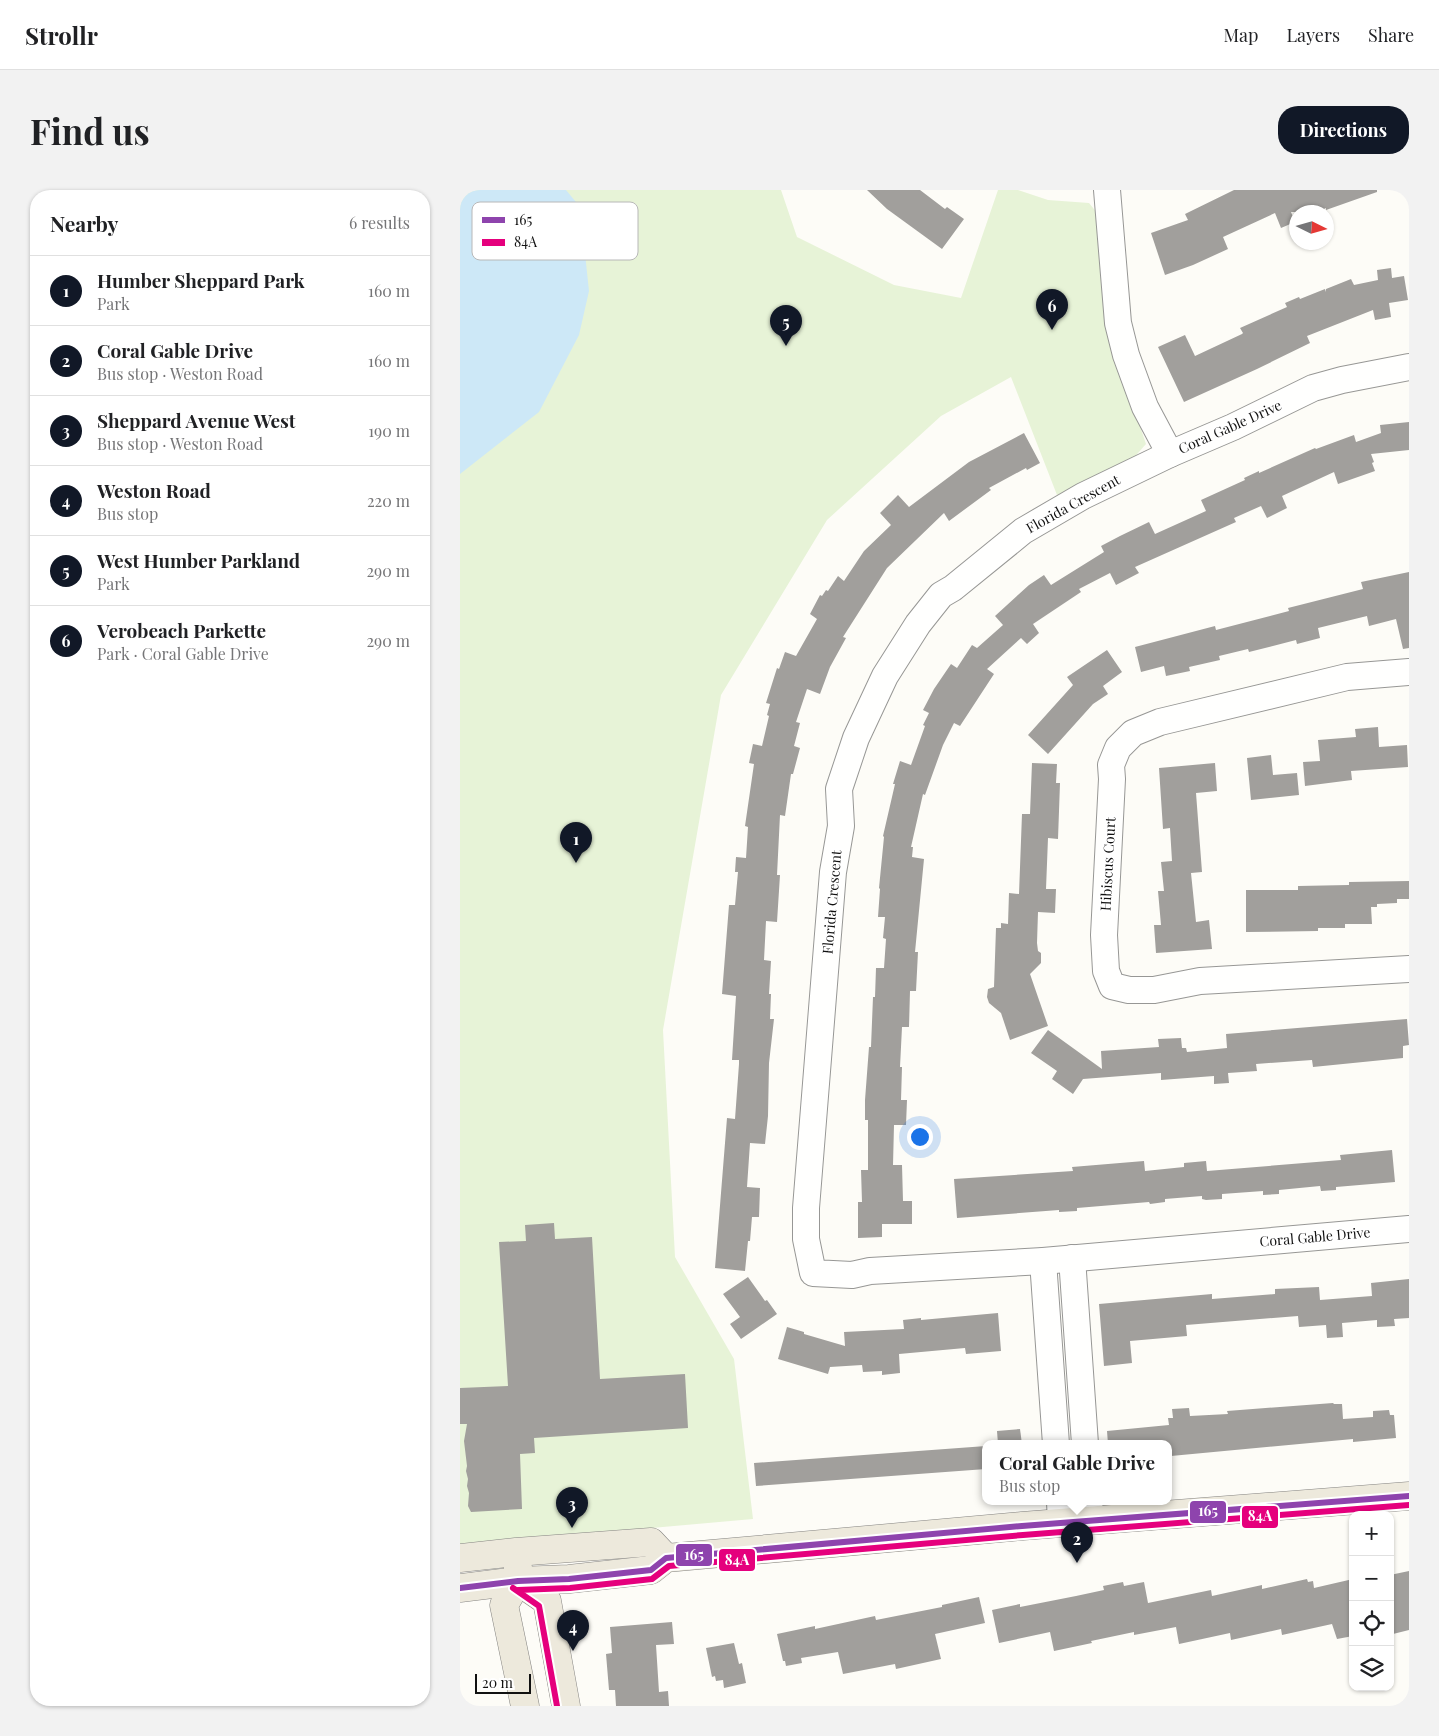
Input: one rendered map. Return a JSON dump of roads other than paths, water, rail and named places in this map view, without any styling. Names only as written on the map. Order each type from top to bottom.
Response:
[{"type":"main road","points":[[460,1588],[518,1581],[569,1579],[651,1570],[666,1558],[1061,1512],[1409,1496]]},
{"type":"main road","points":[[460,1558],[651,1542],[666,1558]]},
{"type":"main road","points":[[516,1552],[518,1581],[504,1605],[525,1706]]},
{"type":"main road","points":[[518,1581],[547,1601],[566,1706]]},
{"type":"street","name":"Coral Gable Drive","points":[[1107,190],[1118,323],[1126,354],[1145,407],[1170,454],[1233,427],[1312,388],[1409,367]]},
{"type":"street","name":"Florida Crescent","points":[[1043,1261],[870,1271],[852,1275],[814,1273],[806,1239],[806,1208],[833,872],[841,826],[839,789],[856,738],[885,676],[918,624],[941,596],[1023,531],[1050,514],[1170,454]]},
{"type":"street","name":"Hibiscus Court","points":[[1409,672],[1346,677],[1160,722],[1133,733],[1118,748],[1111,764],[1112,779],[1104,935],[1106,971],[1112,986],[1129,990],[1154,990],[1200,981],[1409,968]]},
{"type":"street","name":"Coral Gable Drive","points":[[1043,1261],[1409,1229]]},
{"type":"street","points":[[1072,1258],[1085,1440]]},
{"type":"street","points":[[1043,1261],[1056,1440]]},
{"type":"water","points":[[460,190],[566,190],[576,202],[472,202],[472,260],[586,260],[589,291],[579,335],[539,412],[460,474]]},
{"type":"place","name":"Verobeach Parkette","points":[[1052,330]]},
{"type":"place","name":"West Humber Parkland","points":[[786,346]]},
{"type":"place","name":"Humber Sheppard Park","points":[[576,863]]},
{"type":"place","name":"Sheppard Avenue West","points":[[572,1528]]},
{"type":"place","name":"Coral Gable Drive","points":[[1077,1563]]},
{"type":"place","name":"Weston Road","points":[[573,1651]]}]
